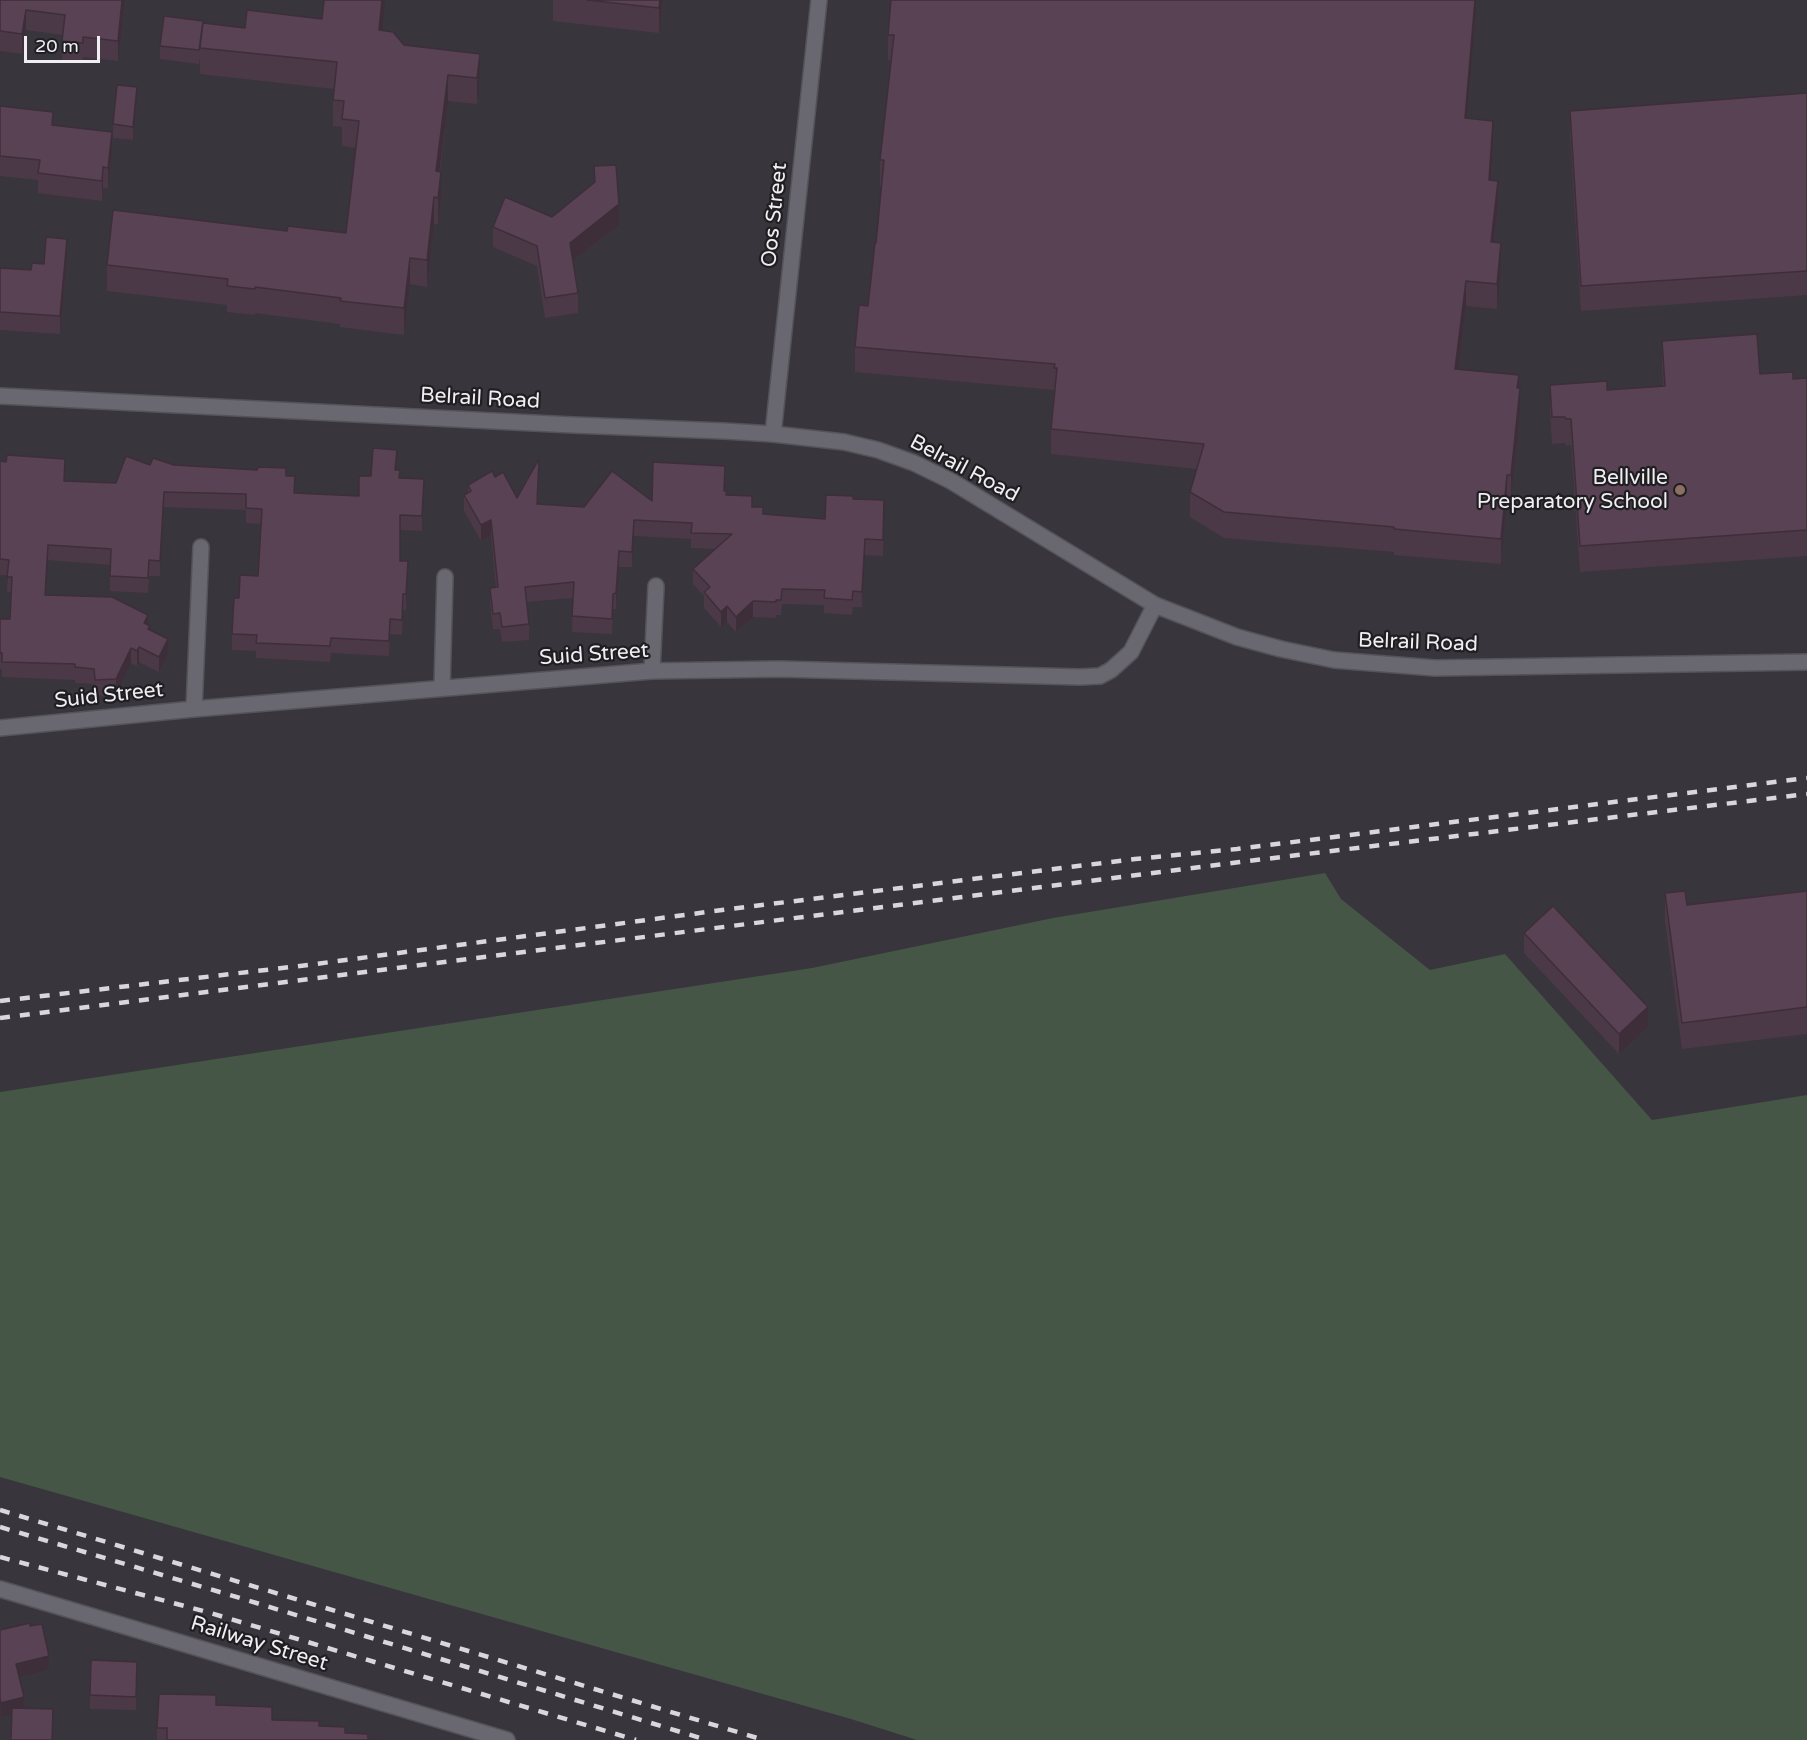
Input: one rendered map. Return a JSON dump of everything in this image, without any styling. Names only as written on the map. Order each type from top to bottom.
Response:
[{"type":"street","name":"Oos Street","points":[[773,434],[819,0]]},
{"type":"street","name":"Belrail Road","points":[[0,396],[773,434],[844,442],[878,450],[951,481],[1155,605],[1237,637],[1270,646],[1334,660],[1435,668],[1807,662]]},
{"type":"street","points":[[194,709],[201,547]]},
{"type":"street","points":[[442,688],[445,577]]},
{"type":"street","points":[[652,671],[656,586]]},
{"type":"street","name":"Suid Street","points":[[0,728],[194,709],[652,671],[779,669],[1100,676],[1111,670],[1131,652],[1155,605]]},
{"type":"street","name":"Railway Street","points":[[0,1589],[507,1740]]},
{"type":"green space","points":[[1325,873],[1341,899],[1430,970],[1505,954],[1652,1120],[1807,1095],[1807,1740],[917,1740],[851,1719],[0,1477],[0,1092],[812,968],[1053,918]]},
{"type":"building","points":[[0,0],[122,0],[118,41],[83,37],[83,43],[62,41],[65,15],[26,10],[22,34],[0,31]]},
{"type":"building","points":[[324,0],[382,0],[379,30],[393,32],[404,45],[480,54],[477,78],[448,75],[436,171],[441,172],[438,198],[434,197],[427,260],[410,258],[404,308],[340,301],[341,298],[255,287],[255,289],[227,286],[228,279],[107,265],[113,210],[287,231],[288,226],[346,233],[359,121],[342,119],[344,101],[333,100],[337,62],[200,48],[203,23],[245,28],[247,10],[322,19]]},
{"type":"building","points":[[587,0],[660,0],[659,8]]},
{"type":"building","points":[[891,0],[1475,0],[1465,118],[1493,121],[1489,180],[1498,181],[1491,242],[1501,243],[1497,284],[1466,281],[1455,369],[1519,375],[1517,388],[1520,388],[1511,475],[1507,475],[1501,539],[1224,512],[1190,492],[1204,444],[1051,429],[1057,368],[1054,368],[1055,364],[855,347],[859,305],[868,306],[876,243],[884,160],[880,160],[894,35],[888,35]]},
{"type":"building","points":[[164,16],[203,21],[199,50],[160,46]]},
{"type":"building","points":[[117,85],[137,87],[133,127],[113,124]]},
{"type":"building","points":[[1807,93],[1807,271],[1581,286],[1570,111]]},
{"type":"building","points":[[0,106],[53,112],[52,125],[112,132],[108,168],[103,167],[102,181],[38,173],[40,160],[0,156]]},
{"type":"building","points":[[616,165],[619,204],[570,243],[578,293],[545,298],[537,246],[493,227],[505,197],[552,217],[595,182],[594,166]]},
{"type":"building","points":[[46,237],[67,239],[60,316],[0,312],[0,268],[31,270],[32,263],[44,264]]},
{"type":"building","points":[[1757,334],[1760,374],[1793,372],[1793,379],[1807,378],[1807,530],[1580,546],[1571,419],[1552,417],[1550,385],[1607,381],[1607,390],[1665,386],[1662,341]]},
{"type":"building","points":[[373,448],[397,450],[395,470],[400,470],[399,478],[424,479],[422,516],[400,515],[400,561],[408,561],[406,594],[403,594],[402,620],[390,619],[389,641],[331,638],[330,646],[256,643],[257,635],[232,634],[234,598],[239,598],[240,575],[258,576],[262,509],[246,508],[246,494],[164,492],[160,561],[149,560],[148,578],[110,576],[111,549],[48,545],[45,595],[112,597],[148,615],[144,623],[150,626],[148,629],[168,639],[159,657],[139,647],[137,651],[131,648],[116,679],[95,680],[94,669],[75,667],[75,664],[2,662],[0,619],[10,619],[12,577],[7,577],[9,560],[0,559],[0,461],[6,462],[7,455],[65,459],[64,481],[116,483],[126,456],[150,465],[153,458],[174,465],[257,470],[258,467],[286,468],[286,476],[295,476],[294,493],[359,496],[359,476],[371,476]]},
{"type":"building","points":[[539,459],[537,504],[584,507],[612,471],[652,501],[653,462],[725,466],[724,491],[727,491],[726,495],[752,496],[752,507],[763,507],[763,514],[825,519],[826,495],[884,500],[883,540],[865,539],[862,592],[853,591],[852,600],[824,598],[825,590],[782,589],[781,600],[776,600],[776,602],[753,601],[736,617],[727,606],[721,612],[704,592],[710,587],[693,569],[732,534],[691,533],[692,523],[634,520],[632,552],[619,551],[612,619],[572,616],[574,582],[525,587],[529,624],[502,627],[500,613],[493,614],[490,588],[498,587],[491,520],[481,525],[464,495],[471,491],[468,485],[492,471],[495,477],[503,472],[517,498]]},
{"type":"building","points":[[1685,891],[1687,905],[1807,891],[1807,1007],[1682,1023],[1665,893]]},
{"type":"building","points":[[1553,906],[1648,1007],[1619,1034],[1524,933]]},
{"type":"building","points":[[30,1623],[30,1626],[42,1624],[49,1656],[16,1664],[24,1697],[1,1703],[0,1630]]},
{"type":"building","points":[[91,1660],[137,1662],[136,1697],[90,1695]]},
{"type":"building","points":[[159,1694],[216,1695],[216,1705],[272,1707],[272,1720],[319,1721],[319,1726],[345,1727],[345,1733],[368,1734],[368,1739],[383,1740],[167,1740],[167,1728],[157,1728]]},
{"type":"building","points":[[12,1708],[53,1709],[52,1740],[11,1740]]},
{"type":"railway","points":[[0,1001],[308,965],[722,910],[1807,778]]},
{"type":"railway","points":[[0,1018],[1240,862],[1807,794]]},
{"type":"railway","points":[[0,1510],[764,1740]]},
{"type":"railway","points":[[0,1527],[707,1740]]},
{"type":"railway","points":[[0,1557],[207,1612],[636,1740]]},
{"type":"place","name":"Bellville Preparatory School","points":[[1680,490]]}]
